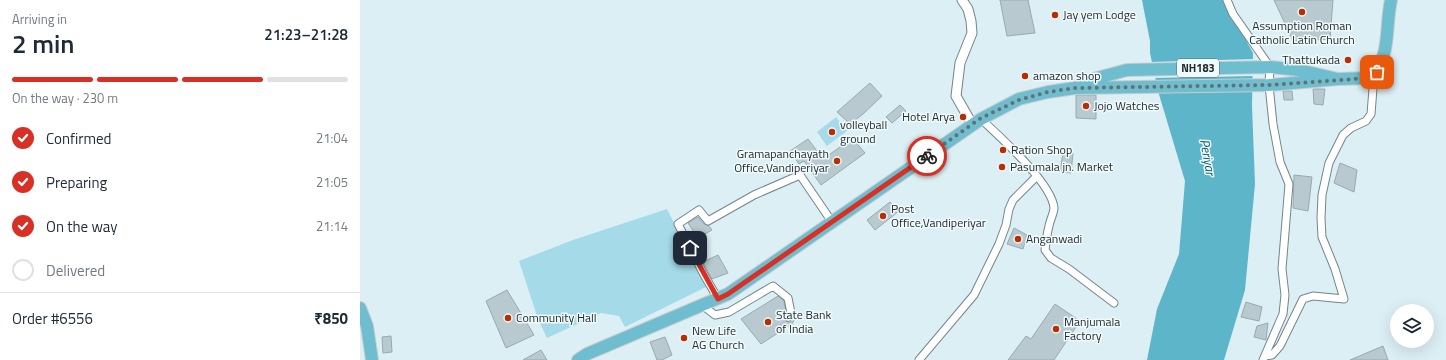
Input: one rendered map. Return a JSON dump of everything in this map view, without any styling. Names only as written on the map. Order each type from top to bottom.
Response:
[{"type":"highway","points":[[1374,76],[1382,62],[1388,38],[1391,0]]},
{"type":"highway","name":"NH183","points":[[578,360],[588,354],[728,294],[977,121],[1019,100],[1048,92],[1075,88],[1097,78],[1127,70],[1270,67],[1299,70],[1338,79],[1368,78],[1374,76]]},
{"type":"highway","points":[[1075,88],[1269,85],[1338,79]]},
{"type":"highway","points":[[360,308],[367,326],[372,360]]},
{"type":"street","points":[[962,0],[968,9],[972,33],[960,63],[956,96],[977,121],[1016,152],[1037,176],[1049,194],[1054,208],[1045,250],[1051,258],[1069,269],[1114,303]]},
{"type":"street","points":[[1227,0],[1233,14],[1270,67],[1269,85],[1273,124],[1280,162],[1289,184],[1282,269],[1285,295],[1283,314],[1264,358]]},
{"type":"street","points":[[1264,358],[1272,355],[1280,346],[1303,299],[1313,296],[1344,300],[1335,269],[1322,237],[1322,195],[1329,163],[1344,135],[1351,128],[1366,121],[1371,114],[1374,76]]},
{"type":"street","points":[[718,299],[678,224],[681,221],[699,210],[708,221],[754,195],[800,175],[832,222]]},
{"type":"street","points":[[919,360],[974,295],[999,244],[1013,200],[1037,176]]},
{"type":"street","points":[[702,306],[715,315],[729,312],[772,286],[788,298],[791,313],[788,317]]},
{"type":"shaded area","name":"volleyball ground","points":[[836,117],[847,131],[827,146],[817,132]]},
{"type":"shaded area","points":[[667,209],[706,287],[625,327],[619,316],[601,313],[547,338],[538,319],[519,261],[573,240]]},
{"type":"water","name":"Periyar","points":[[1142,0],[1224,0],[1253,53],[1252,106],[1255,184],[1245,290],[1224,360],[1147,360],[1157,309],[1179,254],[1185,181],[1158,91],[1150,53],[1150,41]]},
{"type":"pier","points":[[1255,59],[1255,76],[1153,78],[1150,62]]},
{"type":"building","points":[[1000,0],[1028,0],[1035,33],[1007,36]]},
{"type":"building","points":[[1274,0],[1333,0],[1330,39],[1293,41]]},
{"type":"building","points":[[870,83],[882,96],[850,124],[837,112]]},
{"type":"building","points":[[1313,89],[1325,89],[1323,105],[1314,104]]},
{"type":"building","points":[[1283,91],[1292,91],[1293,100],[1284,100]]},
{"type":"building","name":"Jojo Watches","points":[[1076,95],[1096,95],[1096,119],[1076,118]]},
{"type":"building","points":[[900,105],[906,111],[892,123],[886,117]]},
{"type":"building","name":"Gramapanchayath Office,Vandiperiyar","points":[[808,139],[823,159],[847,142],[850,144],[854,140],[865,153],[821,185],[804,161],[799,164],[790,151]]},
{"type":"building","points":[[1063,153],[1073,153],[1071,173],[1060,172]]},
{"type":"building","points":[[1340,163],[1357,170],[1354,192],[1334,183]]},
{"type":"building","points":[[1294,175],[1312,177],[1308,211],[1293,208]]},
{"type":"building","name":"Post Office,Vandiperiyar","points":[[890,202],[899,211],[875,230],[867,220]]},
{"type":"building","points":[[698,217],[712,230],[698,238],[688,223]]},
{"type":"building","name":"Anganwadi","points":[[1014,228],[1027,235],[1023,249],[1007,244]]},
{"type":"building","points":[[718,255],[728,273],[712,279],[703,262]]},
{"type":"building","name":"Community Hall","points":[[507,290],[534,335],[506,348],[486,301]]},
{"type":"building","name":"State Bank of India","points":[[778,296],[784,301],[786,312],[783,317],[785,321],[790,322],[795,316],[796,317],[792,324],[761,344],[741,319]]},
{"type":"building","points":[[1246,302],[1262,307],[1259,321],[1241,317]]},
{"type":"building","name":"Manjumala Factory","points":[[1055,304],[1080,321],[1054,360],[1008,360],[1026,336],[1031,339]]},
{"type":"building","points":[[1268,323],[1266,340],[1254,337],[1257,326]]},
{"type":"building","points":[[391,336],[392,352],[383,353],[382,337]]},
{"type":"building","points":[[665,337],[672,355],[662,360],[657,360],[650,342]]},
{"type":"building","points":[[1383,346],[1388,360],[1350,360]]},
{"type":"building","points":[[541,350],[547,360],[523,360]]},
{"type":"way so far","points":[[927,156],[981,118],[1019,100],[1048,92],[1075,88],[1269,85],[1368,78],[1374,76],[1377,72]]},
{"type":"place","name":"Assumption Roman Catholic Latin Church","points":[[1302,12]]},
{"type":"place","name":"Jay yem Lodge","points":[[1055,15]]},
{"type":"place","name":"Thattukada","points":[[1348,60]]},
{"type":"place","name":"amazon shop","points":[[1025,76]]},
{"type":"place","name":"Jojo Watches","points":[[1086,106]]},
{"type":"place","name":"Hotel Arya","points":[[963,117]]},
{"type":"place","name":"volleyball ground","points":[[832,132]]},
{"type":"place","name":"Ration Shop","points":[[1003,150]]},
{"type":"place","name":"Gramapanchayath Office,Vandiperiyar","points":[[837,161]]},
{"type":"place","name":"Pasumala jn. Market","points":[[1002,167]]},
{"type":"place","name":"Post Office,Vandiperiyar","points":[[883,216]]},
{"type":"place","name":"Anganwadi","points":[[1018,239]]},
{"type":"place","name":"Community Hall","points":[[508,318]]},
{"type":"place","name":"State Bank of India","points":[[768,322]]},
{"type":"place","name":"Manjumala Factory","points":[[1056,329]]},
{"type":"place","name":"New Life AG Church","points":[[684,338]]},
{"type":"route","points":[[690,248],[718,299],[728,294],[784,256],[927,156]]}]
